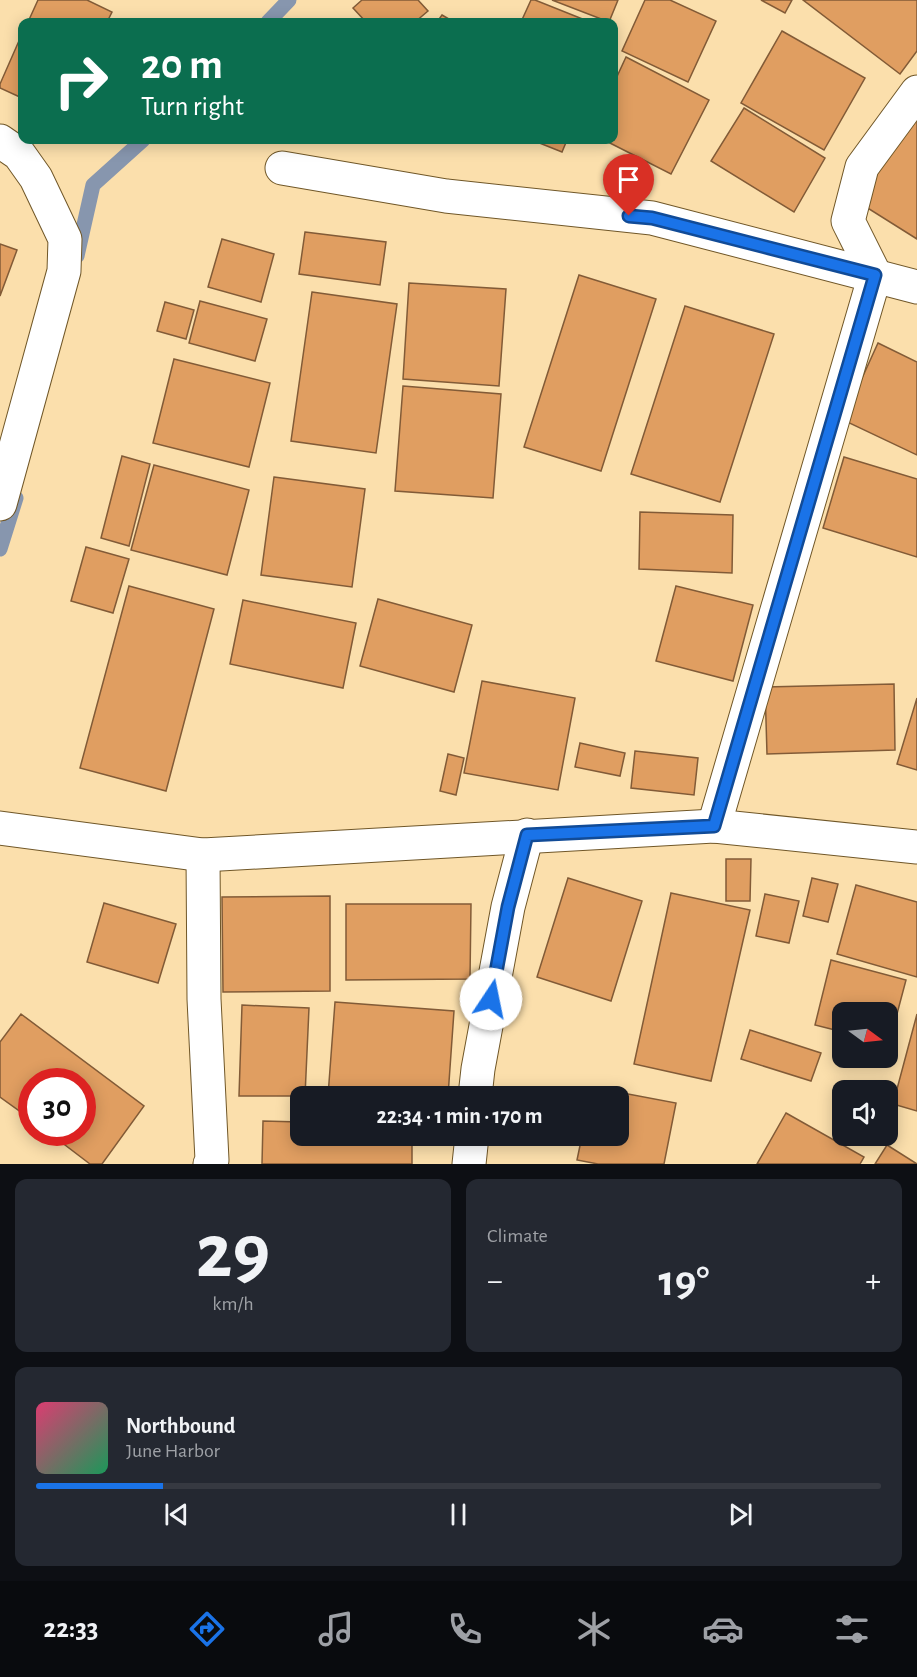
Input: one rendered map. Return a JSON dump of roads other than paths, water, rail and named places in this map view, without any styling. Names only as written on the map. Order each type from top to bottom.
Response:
[{"type":"street","points":[[714,826],[875,275],[848,221],[862,167],[917,92]]},
{"type":"street","points":[[0,141],[20,154],[36,178],[65,238],[64,272],[0,504]]},
{"type":"street","points":[[282,168],[446,196],[652,218],[917,287]]},
{"type":"street","points":[[0,828],[203,855],[714,826],[917,847]]},
{"type":"street","points":[[476,1086],[508,907],[527,835]]},
{"type":"street","points":[[203,855],[204,999],[212,1160],[210,1164]]},
{"type":"street","points":[[469,1164],[471,1146]]},
{"type":"waterway","points":[[272,18],[289,0]]},
{"type":"waterway","points":[[77,256],[93,185],[139,144]]},
{"type":"waterway","points":[[0,549],[16,498]]}]
